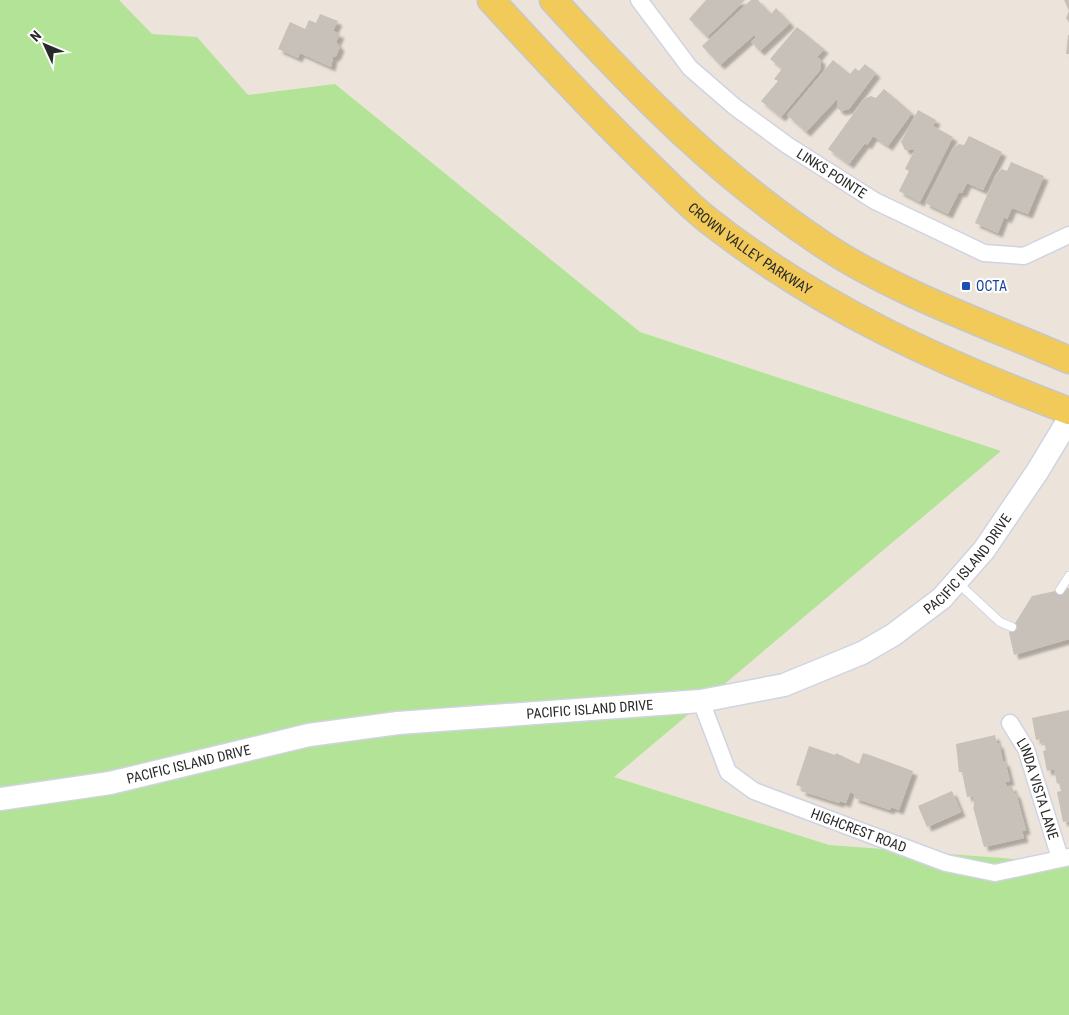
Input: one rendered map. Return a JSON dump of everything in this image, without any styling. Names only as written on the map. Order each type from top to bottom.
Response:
[{"type":"main road","name":"CROWN VALLEY PARKWAY","points":[[491,0],[605,122],[707,220],[776,270],[865,323],[947,362],[1069,411]]},
{"type":"main road","points":[[553,0],[635,89],[705,156],[826,246],[906,289],[1069,360]]},
{"type":"main road","name":"PACIFIC ISLAND DRIVE","points":[[0,799],[110,783],[309,735],[398,723],[701,701],[784,685],[862,653],[893,634],[934,603],[956,582],[984,550],[1037,472],[1069,419]]},
{"type":"street","name":"LINKS POINTE","points":[[639,0],[690,68],[735,107],[787,145],[875,200],[984,253],[1024,256],[1069,235]]},
{"type":"street","name":"HIGHCREST ROAD","points":[[701,701],[728,772],[754,791],[946,863],[995,873],[1065,857]]},
{"type":"street","name":"LINDA VISTA LANE","points":[[1010,723],[1026,749],[1065,857]]},
{"type":"lane","points":[[1060,590],[1069,576]]},
{"type":"lane","points":[[956,582],[1000,622],[1012,627]]},
{"type":"green space","points":[[0,0],[119,0],[152,34],[197,37],[248,95],[335,84],[640,332],[1001,451],[614,777],[829,845],[1069,863],[1069,1015],[0,1015]]},
{"type":"building","points":[[706,0],[745,0],[707,37],[689,19]]},
{"type":"building","points":[[751,0],[758,0],[771,14],[776,8],[790,23],[760,51],[751,42],[756,37],[754,35],[720,65],[702,46]]},
{"type":"building","points":[[1064,0],[1069,0],[1069,11]]},
{"type":"building","points":[[1069,11],[1069,23],[1066,18]]},
{"type":"building","points":[[320,14],[338,21],[333,31],[340,34],[336,42],[340,47],[336,56],[333,57],[331,67],[300,53],[298,58],[278,49],[290,22],[305,29],[309,20],[316,23]]},
{"type":"building","points":[[797,27],[824,49],[817,57],[821,60],[820,70],[781,117],[761,101],[778,81],[774,79],[782,69],[770,59]]},
{"type":"building","points":[[1068,35],[1069,54],[1066,54]]},
{"type":"building","points":[[833,60],[850,74],[855,68],[859,71],[865,64],[876,73],[849,109],[841,111],[837,108],[837,99],[806,132],[787,115]]},
{"type":"building","points":[[884,89],[912,113],[888,146],[873,136],[867,145],[865,143],[849,164],[828,149],[864,99],[871,96],[876,98]]},
{"type":"building","points":[[918,110],[936,120],[933,126],[953,137],[920,202],[899,191],[909,171],[905,169],[915,149],[905,150],[901,142]]},
{"type":"building","points":[[969,136],[1002,152],[983,190],[967,183],[962,193],[959,192],[948,214],[925,203],[953,148],[959,144],[964,145]]},
{"type":"building","points":[[1011,162],[1044,176],[1028,214],[1012,208],[1007,219],[1004,217],[998,233],[975,223],[996,174],[1002,169],[1007,171]]},
{"type":"building","points":[[1069,588],[1069,639],[1014,655],[1009,633],[1032,596]]},
{"type":"building","points":[[1069,710],[1069,821],[1063,822],[1057,792],[1061,791],[1059,783],[1057,784],[1054,769],[1047,771],[1043,751],[1046,750],[1045,745],[1042,745],[1041,739],[1036,740],[1032,718]]},
{"type":"building","points":[[995,735],[1010,781],[1005,782],[1007,787],[1012,786],[1014,793],[1016,793],[1026,830],[1022,831],[1024,838],[984,847],[973,807],[973,796],[967,797],[962,772],[959,772],[956,744]]},
{"type":"building","points":[[809,746],[835,755],[836,753],[859,764],[863,753],[913,771],[899,810],[891,807],[890,810],[854,798],[855,794],[850,792],[846,803],[840,801],[839,803],[801,791],[802,787],[796,785]]},
{"type":"building","points":[[952,791],[961,812],[927,827],[918,806]]},
{"type":"place","name":"OCTA","points":[[966,286]]}]
